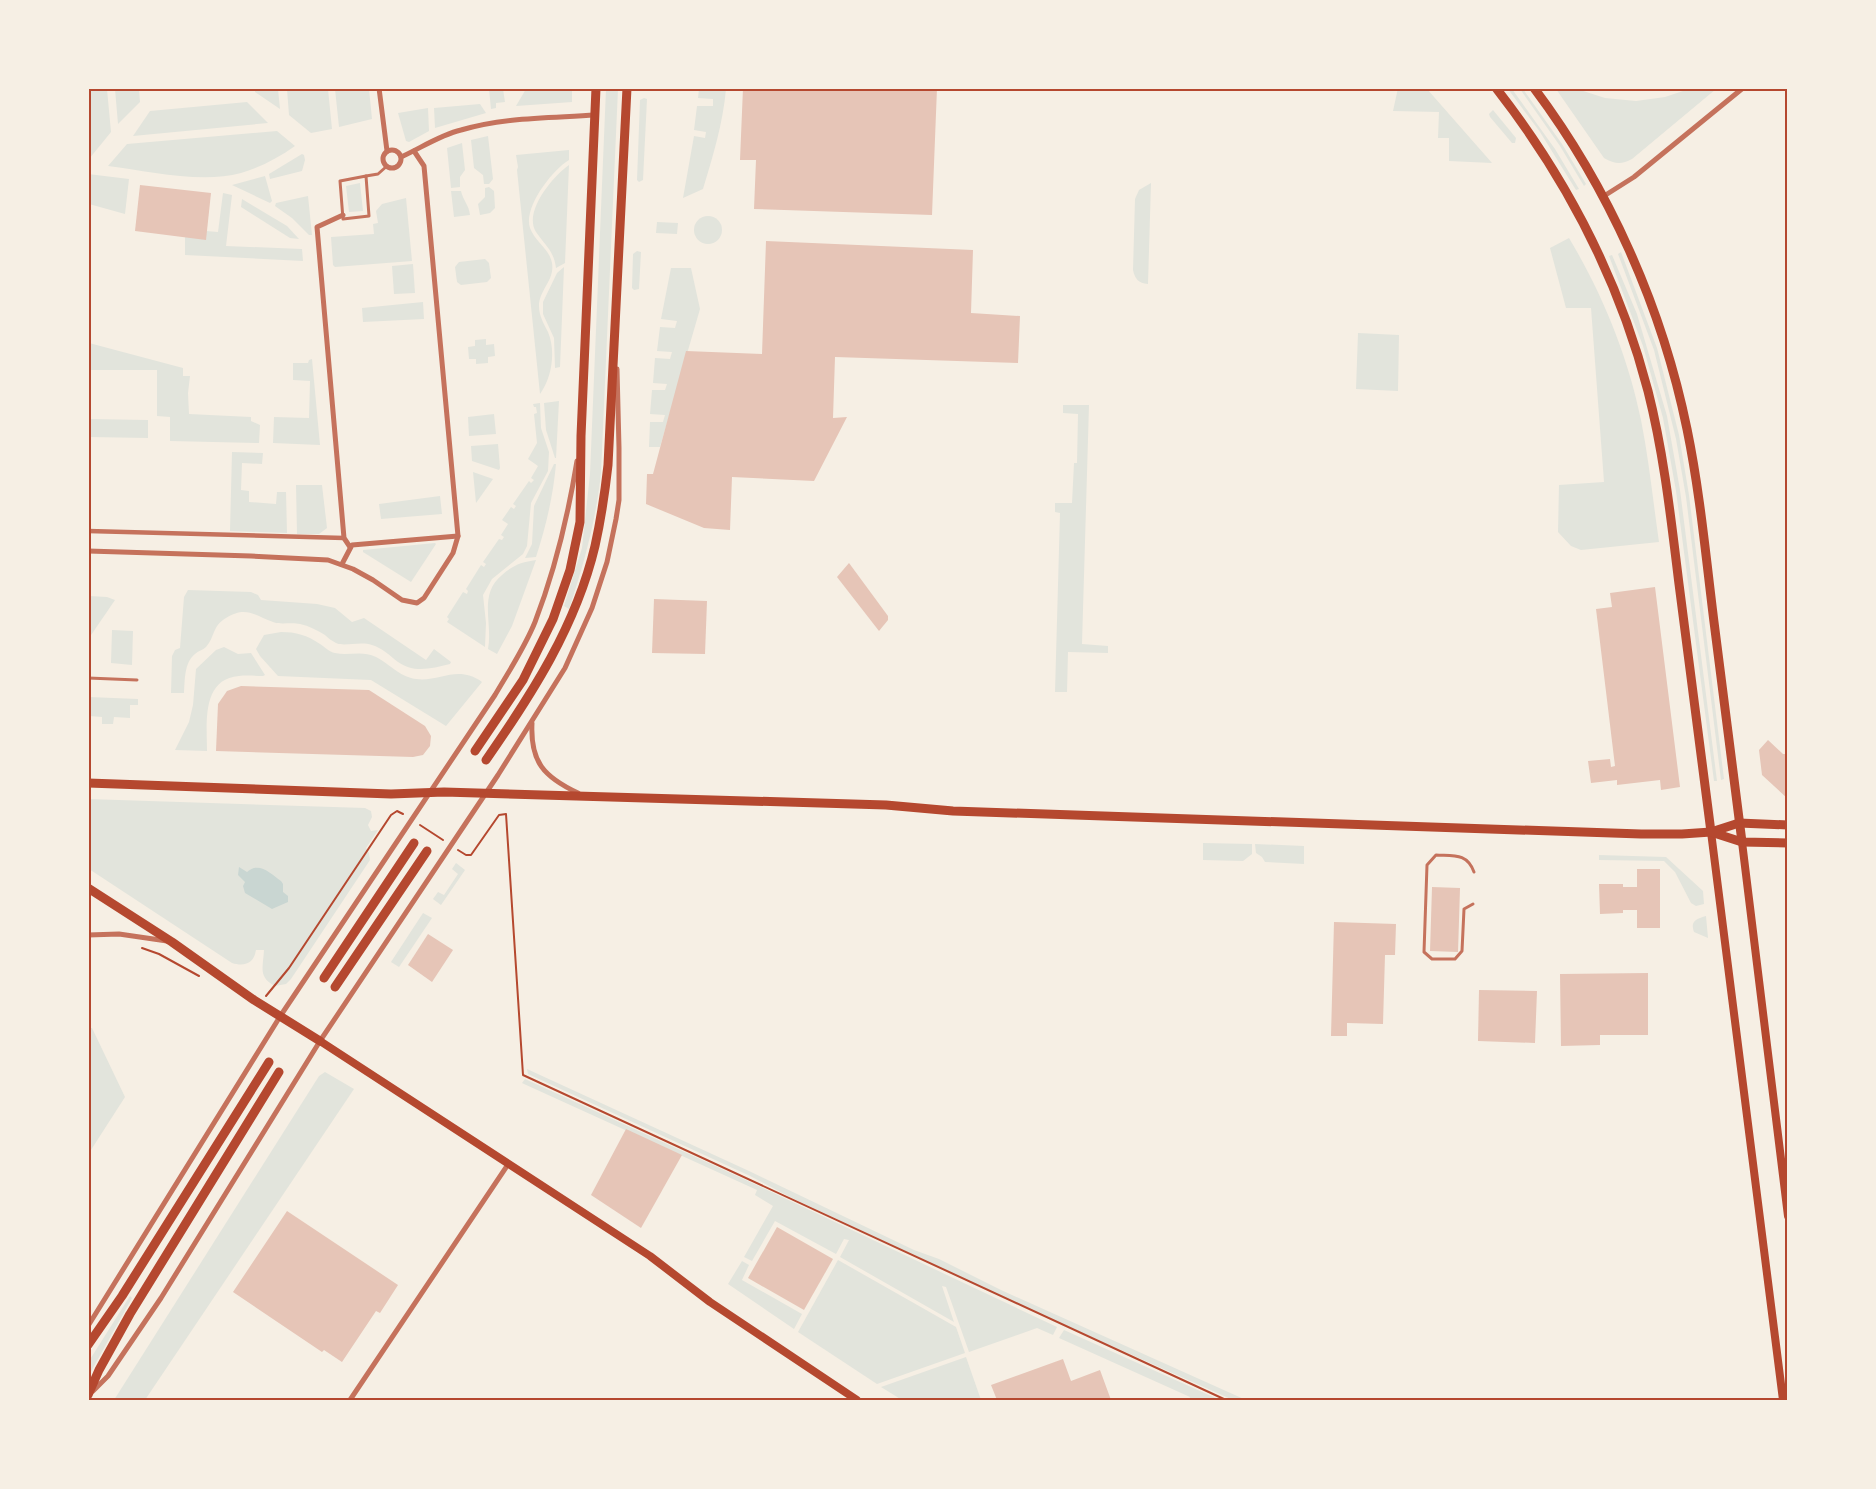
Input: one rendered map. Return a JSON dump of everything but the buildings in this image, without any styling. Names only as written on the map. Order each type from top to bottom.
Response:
[{"type":"main road","points":[[475,752],[523,680],[553,619],[566,580],[580,522],[581,436],[596,88]]},
{"type":"main road","points":[[486,760],[545,670],[571,616],[595,547],[605,494],[616,326],[627,88]]},
{"type":"main road","points":[[1496,88],[1547,159],[1592,240],[1633,341],[1658,436],[1668,493],[1783,1401]]},
{"type":"main road","points":[[1534,88],[1571,141],[1604,196],[1640,276],[1664,340],[1687,429],[1697,489],[1788,1215]]},
{"type":"main road","points":[[88,783],[391,794],[484,794],[886,805],[953,811],[1531,831],[1682,834],[1711,832],[1739,823],[1788,825]]},
{"type":"main road","points":[[1711,832],[1742,842],[1788,843]]},
{"type":"main road","points":[[324,978],[414,843]]},
{"type":"main road","points":[[335,987],[427,851]]},
{"type":"main road","points":[[88,888],[172,942],[261,1004],[650,1256],[710,1302],[858,1401]]},
{"type":"main road","points":[[88,1345],[122,1296],[269,1062]]},
{"type":"main road","points":[[89,1395],[99,1370],[130,1314],[279,1072]]},
{"type":"street","points":[[379,88],[387,151],[383,159],[391,168],[399,165],[401,157],[396,150],[387,151]]},
{"type":"street","points":[[1604,196],[1634,177],[1743,88]]},
{"type":"street","points":[[401,157],[447,134],[479,125],[512,120],[595,114]]},
{"type":"street","points":[[88,551],[328,560],[342,564],[373,580],[402,600],[417,603],[424,598],[453,553],[458,536],[424,166],[414,151]]},
{"type":"street","points":[[343,215],[317,227],[344,538],[350,547]]},
{"type":"street","points":[[89,1395],[108,1376],[161,1298],[320,1041],[532,722],[565,668],[592,609],[607,562],[619,500],[616,326]]},
{"type":"street","points":[[88,1326],[280,1015],[495,695],[534,624],[556,558],[570,505],[581,436]]},
{"type":"street","points":[[88,531],[344,538]]},
{"type":"street","points":[[342,564],[350,547],[357,544],[458,536]]},
{"type":"street","points":[[532,722],[533,749],[540,765],[555,782],[585,797]]},
{"type":"street","points":[[88,934],[119,934],[172,942]]},
{"type":"street","points":[[350,1401],[509,1163]]},
{"type":"lane","points":[[366,176],[369,216],[343,219],[340,182],[366,176],[378,174],[387,166]]},
{"type":"lane","points":[[88,678],[137,680]]},
{"type":"lane","points":[[1473,904],[1464,909],[1462,951],[1455,959],[1432,959],[1424,952],[1427,865],[1436,855],[1464,857],[1470,862],[1474,872]]},
{"type":"path","points":[[261,1004],[270,989],[289,968],[391,815],[394,812],[400,812],[411,819]]},
{"type":"path","points":[[506,814],[523,1075],[1226,1401]]},
{"type":"path","points":[[137,946],[159,954],[202,978]]},
{"type":"shaded area","points":[[89,88],[107,89],[111,132],[89,159]]},
{"type":"shaded area","points":[[1398,88],[1427,89],[1492,163],[1449,161],[1449,138],[1438,138],[1439,112],[1393,111]]},
{"type":"shaded area","points":[[115,89],[139,89],[140,102],[118,124]]},
{"type":"shaded area","points":[[255,89],[278,89],[280,109],[255,92]]},
{"type":"shaded area","points":[[287,89],[328,89],[332,129],[311,133],[289,115]]},
{"type":"shaded area","points":[[335,89],[369,89],[372,119],[339,127]]},
{"type":"shaded area","points":[[489,89],[503,89],[505,102],[496,103],[496,108],[491,109]]},
{"type":"shaded area","points":[[526,89],[572,89],[572,102],[516,106]]},
{"type":"shaded area","points":[[606,89],[618,89],[601,473],[589,542],[569,609],[564,606],[582,548],[590,474]]},
{"type":"shaded area","points":[[699,89],[726,89],[725,102],[703,189],[683,198],[694,136],[705,138],[706,132],[694,130],[697,106],[713,106],[713,99],[698,98]]},
{"type":"shaded area","points":[[1508,89],[1512,89],[1555,149],[1579,189],[1576,190],[1540,132]]},
{"type":"shaded area","points":[[1520,89],[1523,89],[1562,144],[1586,184],[1584,186],[1560,146]]},
{"type":"shaded area","points":[[1556,89],[1577,89],[1605,98],[1636,101],[1665,97],[1689,89],[1716,89],[1632,159],[1618,163],[1604,158]]},
{"type":"shaded area","points":[[647,99],[643,180],[639,182],[637,180],[640,100]]},
{"type":"shaded area","points":[[247,102],[268,123],[133,136],[150,111]]},
{"type":"shaded area","points":[[480,104],[486,113],[435,128],[434,108]]},
{"type":"shaded area","points":[[428,108],[429,131],[409,142],[406,141],[398,113]]},
{"type":"shaded area","points":[[1493,110],[1516,138],[1515,143],[1512,143],[1490,117],[1489,114]]},
{"type":"shaded area","points":[[277,131],[295,146],[269,162],[241,173],[192,177],[108,166],[127,144]]},
{"type":"shaded area","points":[[488,136],[493,179],[489,184],[484,184],[483,175],[474,168],[471,140]]},
{"type":"shaded area","points":[[462,143],[465,170],[460,177],[460,187],[451,188],[447,148]]},
{"type":"shaded area","points":[[569,150],[569,160],[540,190],[529,220],[532,233],[548,253],[552,263],[551,275],[541,295],[539,306],[552,347],[552,364],[540,394],[516,155]]},
{"type":"shaded area","points":[[302,154],[305,160],[302,171],[270,179],[269,174]]},
{"type":"shaded area","points":[[569,165],[565,263],[556,268],[551,253],[536,232],[533,215],[548,186]]},
{"type":"shaded area","points":[[88,174],[129,179],[125,214],[89,204]]},
{"type":"shaded area","points":[[265,176],[272,201],[270,203],[232,185]]},
{"type":"shaded area","points":[[360,183],[363,211],[349,212],[346,186]]},
{"type":"shaded area","points":[[1151,183],[1148,284],[1138,280],[1133,270],[1135,199],[1139,190]]},
{"type":"shaded area","points":[[489,187],[494,191],[495,208],[490,213],[480,215],[478,204],[485,197],[485,188]]},
{"type":"shaded area","points":[[451,191],[461,191],[470,215],[454,217]]},
{"type":"shaded area","points":[[223,193],[232,195],[226,246],[302,249],[303,261],[185,255],[185,237],[206,231],[218,232]]},
{"type":"shaded area","points":[[308,196],[312,235],[309,235],[292,218],[275,206],[276,203]]},
{"type":"shaded area","points":[[406,198],[412,261],[335,267],[333,265],[331,237],[374,234],[373,224],[378,223],[376,211],[382,204]]},
{"type":"shaded area","points":[[242,199],[287,226],[299,239],[290,238],[241,207]]},
{"type":"shaded area","points":[[708,216],[718,220],[722,230],[718,240],[708,244],[698,240],[694,230],[698,220]]},
{"type":"shaded area","points":[[657,222],[678,223],[677,234],[656,233]]},
{"type":"shaded area","points":[[1569,238],[1603,303],[1629,372],[1644,435],[1659,542],[1581,550],[1571,546],[1558,532],[1559,485],[1604,482],[1591,308],[1566,308],[1550,248]]},
{"type":"shaded area","points":[[637,251],[641,252],[639,289],[634,290],[632,288],[633,254]]},
{"type":"shaded area","points":[[1621,252],[1657,348],[1679,435],[1689,495],[1724,779],[1721,780],[1686,497],[1676,439],[1654,350],[1618,254]]},
{"type":"shaded area","points":[[1612,255],[1637,314],[1667,416],[1680,490],[1717,781],[1714,781],[1676,491],[1663,418],[1643,346],[1609,256]]},
{"type":"shaded area","points":[[485,259],[489,263],[491,278],[487,282],[461,285],[457,282],[455,267],[459,262]]},
{"type":"shaded area","points":[[413,264],[415,293],[394,294],[392,266]]},
{"type":"shaded area","points":[[564,267],[560,367],[555,368],[554,338],[543,314],[543,302],[557,273]]},
{"type":"shaded area","points":[[671,268],[691,268],[700,309],[660,447],[649,447],[650,422],[663,422],[665,415],[650,414],[652,390],[665,390],[667,384],[653,383],[655,358],[670,359],[672,352],[657,351],[660,327],[675,328],[677,321],[661,319]]},
{"type":"shaded area","points":[[423,302],[424,319],[363,322],[362,308]]},
{"type":"shaded area","points":[[1358,333],[1399,335],[1398,391],[1356,389]]},
{"type":"shaded area","points":[[486,339],[486,345],[494,344],[495,356],[488,357],[488,363],[476,364],[476,359],[469,359],[468,347],[475,346],[475,340]]},
{"type":"shaded area","points":[[89,343],[183,368],[183,376],[190,376],[189,414],[251,417],[251,421],[260,425],[259,443],[170,441],[170,417],[157,416],[157,370],[89,370]]},
{"type":"shaded area","points":[[312,359],[320,445],[273,443],[274,417],[309,418],[310,381],[293,380],[293,363],[308,363]]},
{"type":"shaded area","points":[[559,401],[555,458],[546,430],[544,403]]},
{"type":"shaded area","points":[[540,403],[541,428],[549,452],[548,471],[531,503],[527,546],[523,554],[492,579],[483,595],[486,623],[485,647],[447,622],[449,619],[447,617],[463,592],[467,594],[466,589],[481,565],[484,567],[486,564],[483,562],[499,539],[502,540],[504,537],[501,535],[508,524],[502,520],[511,507],[514,509],[516,506],[513,504],[529,481],[531,483],[534,480],[531,478],[538,466],[528,459],[537,443],[534,414],[537,413],[533,404]]},
{"type":"shaded area","points":[[1063,405],[1089,405],[1082,644],[1108,646],[1108,653],[1068,652],[1067,692],[1055,692],[1060,513],[1055,512],[1055,503],[1072,503],[1074,463],[1077,463],[1078,414],[1063,413]]},
{"type":"shaded area","points":[[494,414],[496,434],[469,436],[468,417]]},
{"type":"shaded area","points":[[89,419],[148,420],[148,438],[89,437]]},
{"type":"shaded area","points":[[498,444],[499,470],[472,461],[471,446]]},
{"type":"shaded area","points":[[232,452],[263,453],[262,464],[242,463],[241,490],[249,491],[249,502],[276,504],[277,492],[286,492],[287,533],[230,531]]},
{"type":"shaded area","points":[[556,464],[551,500],[540,545],[536,557],[525,558],[532,544],[534,506]]},
{"type":"shaded area","points":[[473,472],[493,479],[476,503]]},
{"type":"shaded area","points":[[296,485],[322,485],[327,528],[319,534],[297,534]]},
{"type":"shaded area","points":[[440,496],[442,514],[381,519],[379,504]]},
{"type":"shaded area","points":[[435,543],[411,582],[363,552],[363,550]]},
{"type":"shaded area","points":[[536,560],[512,626],[497,654],[488,649],[490,591],[502,575],[510,569]]},
{"type":"shaded area","points":[[188,590],[251,592],[258,595],[261,600],[317,604],[335,608],[352,622],[364,618],[426,660],[434,649],[451,662],[430,668],[411,668],[404,666],[372,645],[339,644],[307,626],[297,623],[276,623],[251,613],[239,612],[221,621],[206,647],[191,658],[186,672],[184,693],[171,693],[172,656],[175,650],[180,648],[184,597]]},
{"type":"shaded area","points":[[89,596],[115,600],[89,638]]},
{"type":"shaded area","points":[[112,630],[133,631],[132,665],[111,663]]},
{"type":"shaded area","points":[[281,632],[306,636],[329,651],[340,654],[371,655],[411,678],[429,679],[464,674],[482,682],[446,726],[371,680],[278,676],[256,649],[264,635]]},
{"type":"shaded area","points":[[224,647],[238,654],[251,653],[265,675],[239,676],[227,679],[218,685],[212,694],[207,716],[207,751],[175,750],[189,722],[196,669],[216,650]]},
{"type":"shaded area","points":[[89,697],[138,699],[138,705],[130,705],[130,718],[114,717],[113,724],[102,724],[102,717],[89,716]]},
{"type":"shaded area","points":[[88,799],[365,808],[371,811],[372,817],[368,825],[371,831],[378,830],[366,848],[370,860],[291,979],[286,984],[275,986],[264,975],[264,950],[256,950],[248,963],[232,963],[89,869]]},
{"type":"shaded area","points":[[1203,843],[1252,844],[1252,854],[1243,861],[1203,860]]},
{"type":"shaded area","points":[[1255,844],[1304,846],[1304,864],[1265,862],[1256,853]]},
{"type":"shaded area","points":[[1599,855],[1666,857],[1703,891],[1704,904],[1696,906],[1691,903],[1675,872],[1664,861],[1599,860]]},
{"type":"shaded area","points":[[456,863],[465,870],[441,905],[433,899],[438,892],[444,895],[458,874],[452,869]]},
{"type":"shaded area","points":[[239,867],[247,872],[260,868],[273,875],[283,884],[283,892],[288,896],[288,902],[272,909],[245,893],[243,886],[245,882],[238,875]]},
{"type":"shaded area","points":[[423,913],[432,918],[399,967],[391,962]]},
{"type":"shaded area","points":[[1706,916],[1708,938],[1694,932],[1693,928],[1695,921]]},
{"type":"shaded area","points":[[89,1028],[92,1028],[125,1097],[89,1153]]},
{"type":"shaded area","points":[[527,1069],[914,1250],[939,1259],[1001,1290],[1246,1400],[1233,1400],[1029,1309],[750,1176],[528,1074]]},
{"type":"shaded area","points":[[325,1072],[354,1089],[145,1400],[114,1400],[319,1076]]},
{"type":"shaded area","points":[[525,1079],[1057,1327],[1053,1335],[1037,1328],[969,1352],[946,1287],[942,1286],[954,1322],[840,1257],[849,1240],[844,1239],[836,1254],[775,1221],[752,1261],[744,1257],[773,1206],[755,1195],[757,1190],[522,1083]]},
{"type":"shaded area","points":[[838,1260],[956,1327],[965,1353],[877,1384],[798,1332]]},
{"type":"shaded area","points":[[742,1261],[749,1265],[742,1280],[802,1314],[794,1329],[728,1284]]},
{"type":"shaded area","points":[[130,1296],[132,1298],[89,1375],[89,1361]]},
{"type":"shaded area","points":[[1064,1330],[1220,1400],[1189,1400],[1190,1397],[1059,1338]]},
{"type":"shaded area","points":[[966,1357],[981,1400],[902,1400],[881,1387]]}]
